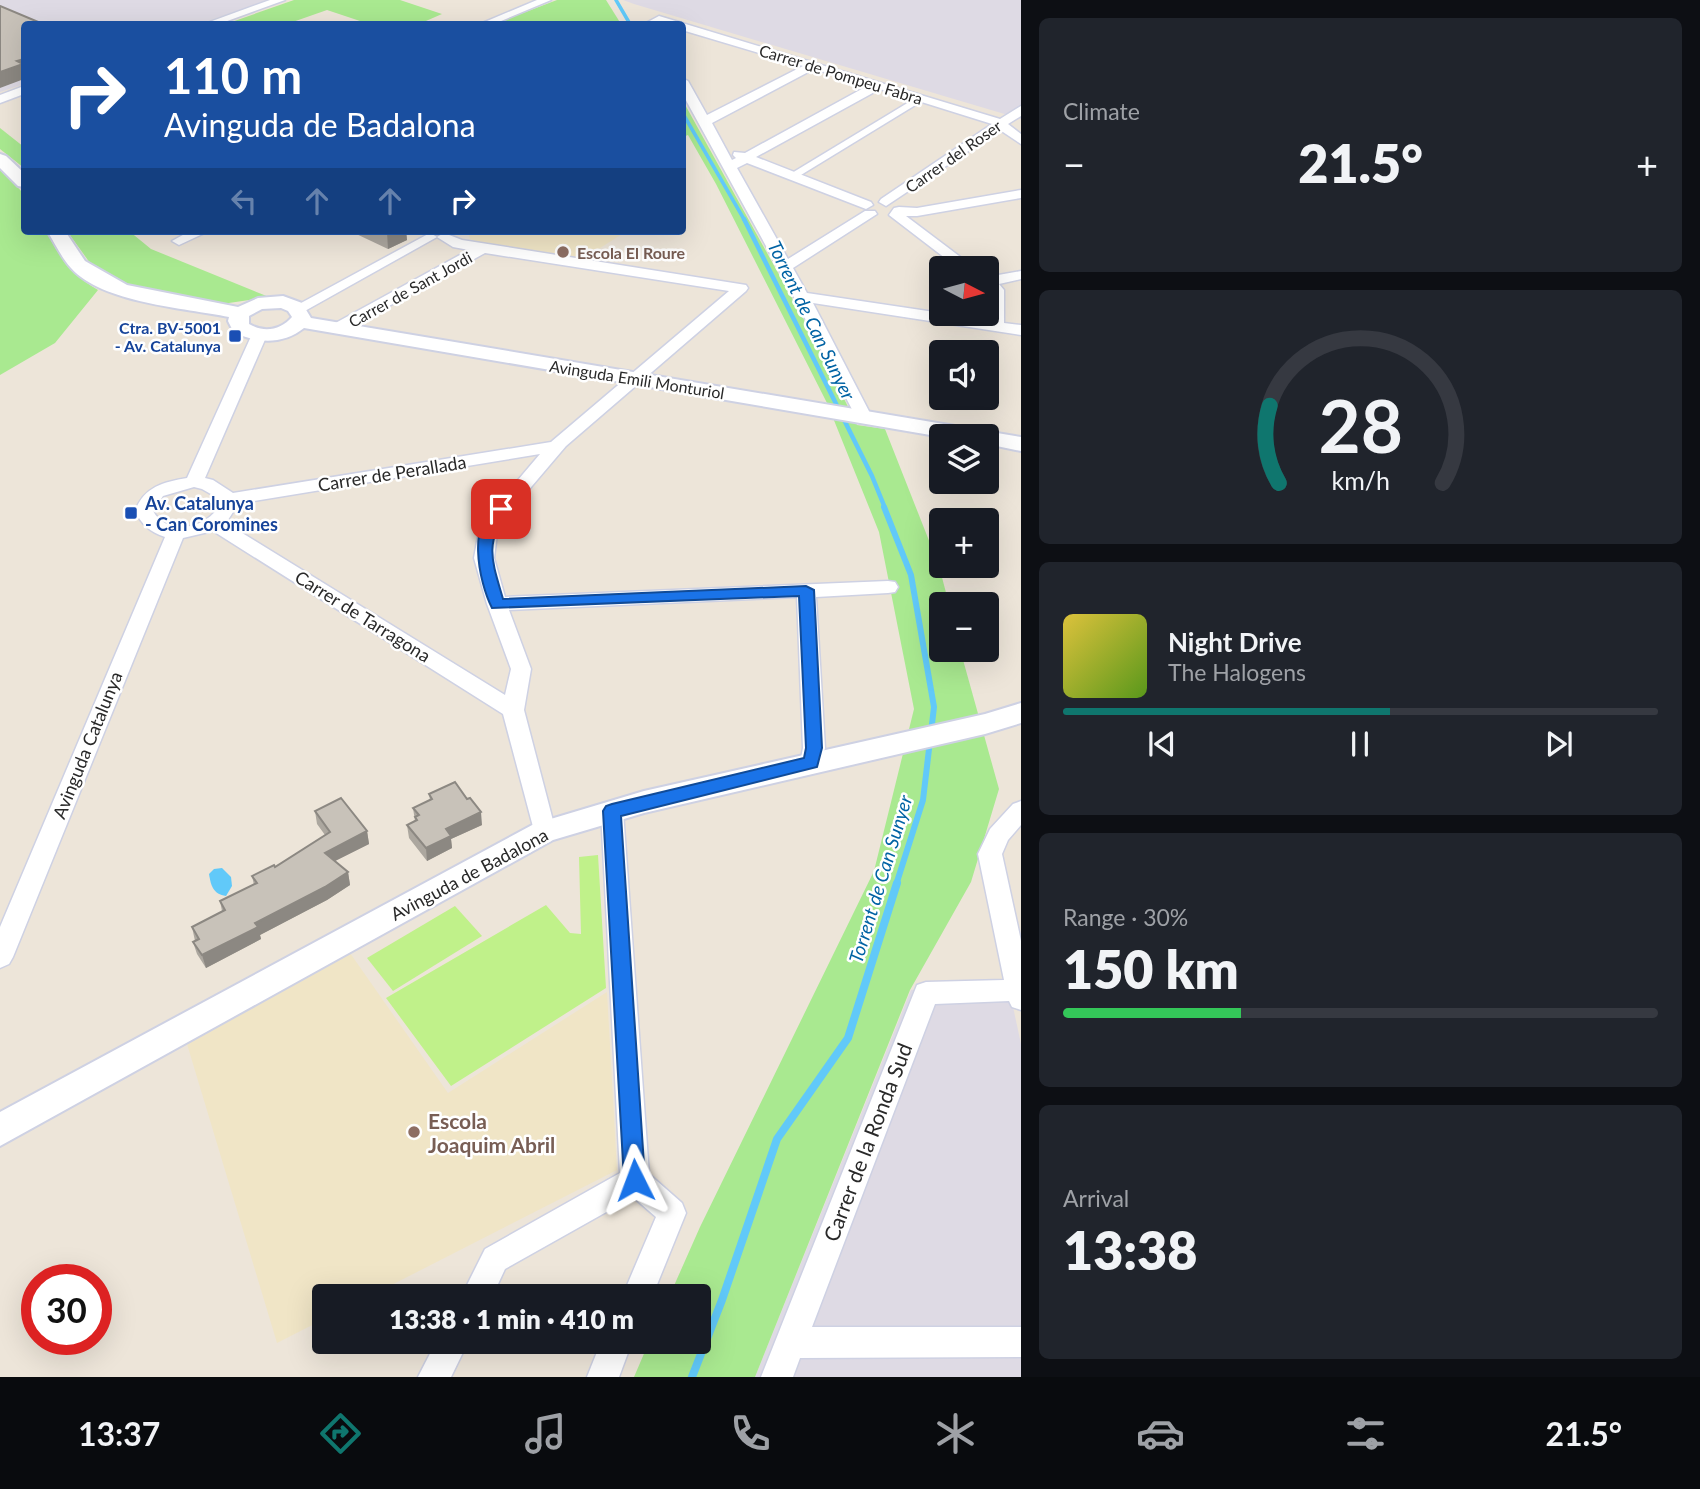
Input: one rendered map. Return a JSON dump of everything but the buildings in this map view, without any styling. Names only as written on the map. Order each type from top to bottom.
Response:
[{"type":"street","points":[[218,21],[277,0]]},
{"type":"street","points":[[494,21],[546,0]]},
{"type":"street","name":"Carrer de Pompeu Fabra","points":[[686,27],[919,99],[985,116],[1021,140]]},
{"type":"street","points":[[706,121],[813,65]]},
{"type":"street","points":[[731,166],[878,85]]},
{"type":"street","points":[[686,88],[802,298],[859,416]]},
{"type":"street","points":[[0,99],[21,91]]},
{"type":"street","points":[[792,176],[919,99]]},
{"type":"street","name":"Carrer del Roser","points":[[886,202],[1021,110]]},
{"type":"street","points":[[721,148],[792,176],[882,217],[1021,194]]},
{"type":"street","points":[[0,159],[21,179]]},
{"type":"street","points":[[785,267],[868,210],[886,202],[953,256]]},
{"type":"street","points":[[59,235],[79,265],[108,285],[160,299],[240,313],[240,327],[259,335],[291,330],[299,315],[434,235]]},
{"type":"street","points":[[179,241],[193,235]]},
{"type":"street","points":[[438,235],[458,244],[741,288],[557,446],[489,525],[484,558],[497,604],[521,669],[513,710],[544,832]]},
{"type":"street","name":"Carrer de Sant Jordi","points":[[337,329],[483,248]]},
{"type":"street","points":[[999,279],[1021,275]]},
{"type":"street","points":[[802,298],[1021,330]]},
{"type":"street","name":"Avinguda Emili Monturiol","points":[[240,313],[251,306],[283,302],[299,315],[337,329],[929,428]]},
{"type":"street","points":[[194,482],[259,335]]},
{"type":"street","points":[[999,440],[1021,444]]},
{"type":"street","name":"Carrer de Perallada","points":[[227,500],[557,446]]},
{"type":"street","points":[[194,482],[218,488],[227,500],[226,509],[213,523],[190,532],[176,533],[154,527],[147,520],[144,511],[146,504],[160,490],[194,482]]},
{"type":"street","name":"Carrer de Tarragona","points":[[213,523],[513,710]]},
{"type":"street","name":"Avinguda Catalunya","points":[[0,957],[176,533]]},
{"type":"street","points":[[497,604],[888,587]]},
{"type":"street","points":[[806,590],[814,748],[811,763]]},
{"type":"street","name":"Avinguda de Badalona","points":[[0,1130],[544,832],[612,811],[985,724],[1021,713]]},
{"type":"street","points":[[1020,993],[990,854],[998,835],[1021,810]]},
{"type":"street","points":[[612,811],[635,1180],[672,1213],[642,1284]]},
{"type":"street","name":"Carrer de la Ronda Sud","points":[[777,1377],[926,993],[1020,993]]},
{"type":"street","points":[[482,1284],[495,1259],[635,1180]]},
{"type":"street","points":[[788,1343],[1021,1342]]},
{"type":"street","points":[[434,1377],[446,1354]]},
{"type":"street","points":[[603,1377],[613,1354]]},
{"type":"shaded area","points":[[0,0],[270,0],[207,21],[21,21],[21,85],[0,92]]},
{"type":"shaded area","points":[[623,0],[1021,0],[1021,119],[634,4]]},
{"type":"shaded area","name":"Escola El Roure","points":[[469,235],[621,235],[581,260],[484,244],[470,239]]},
{"type":"shaded area","name":"Escola Joaquim Abril","points":[[350,953],[448,1093],[607,992],[617,1170],[393,1284],[312,1284],[312,1325],[277,1343],[187,1044]]},
{"type":"shaded area","points":[[1007,979],[1021,1044],[1021,1377],[755,1377],[911,990]]},
{"type":"green space","points":[[294,0],[400,0],[442,14],[426,21],[360,21],[327,10],[296,21],[234,21]]},
{"type":"green space","points":[[557,0],[606,0],[619,21],[502,21]]},
{"type":"green space","points":[[686,106],[813,336],[857,425],[885,429],[929,541],[929,578],[942,578],[946,592],[929,592],[929,662],[964,662],[999,789],[971,882],[910,990],[755,1377],[634,1377],[644,1354],[711,1354],[711,1284],[675,1284],[874,871],[914,709],[879,532],[827,403],[716,184],[688,135],[686,136]]},
{"type":"green space","points":[[0,128],[21,145],[21,166],[0,149]]},
{"type":"green space","points":[[0,169],[21,191],[21,235],[48,235],[68,265],[98,290],[55,343],[0,375]]},
{"type":"green space","points":[[70,235],[134,235],[151,249],[269,297],[222,304],[112,281],[90,263]]},
{"type":"green space","points":[[598,855],[606,988],[451,1086],[386,998],[546,905],[570,933],[581,934],[579,857]]},
{"type":"green space","points":[[455,906],[482,936],[393,991],[367,958]]},
{"type":"water","points":[[222,868],[231,877],[232,886],[226,896],[213,889],[209,874],[214,869]]},
{"type":"waterway","name":"Torrent de Can Sunyer","points":[[616,0],[628,21]]},
{"type":"waterway","name":"Torrent de Can Sunyer","points":[[686,119],[745,221]]},
{"type":"waterway","name":"Torrent de Can Sunyer","points":[[745,221],[872,476],[885,508]]},
{"type":"waterway","name":"Torrent de Can Sunyer","points":[[884,507],[911,575],[934,707],[923,800],[896,885]]},
{"type":"waterway","name":"Torrent de Can Sunyer","points":[[692,1377],[722,1300],[777,1139],[848,1038],[897,883]]},
{"type":"place","name":"Escola El Roure","points":[[563,252]]},
{"type":"place","name":"Ctra. BV-5001 - Av. Catalunya","points":[[235,336]]},
{"type":"place","name":"Av. Catalunya - Can Coromines","points":[[131,513]]},
{"type":"place","name":"Escola Joaquim Abril","points":[[414,1132]]},
{"type":"route","points":[[501,509],[489,525],[484,558],[497,604],[806,590],[814,748],[811,763],[612,811],[635,1180]]}]
